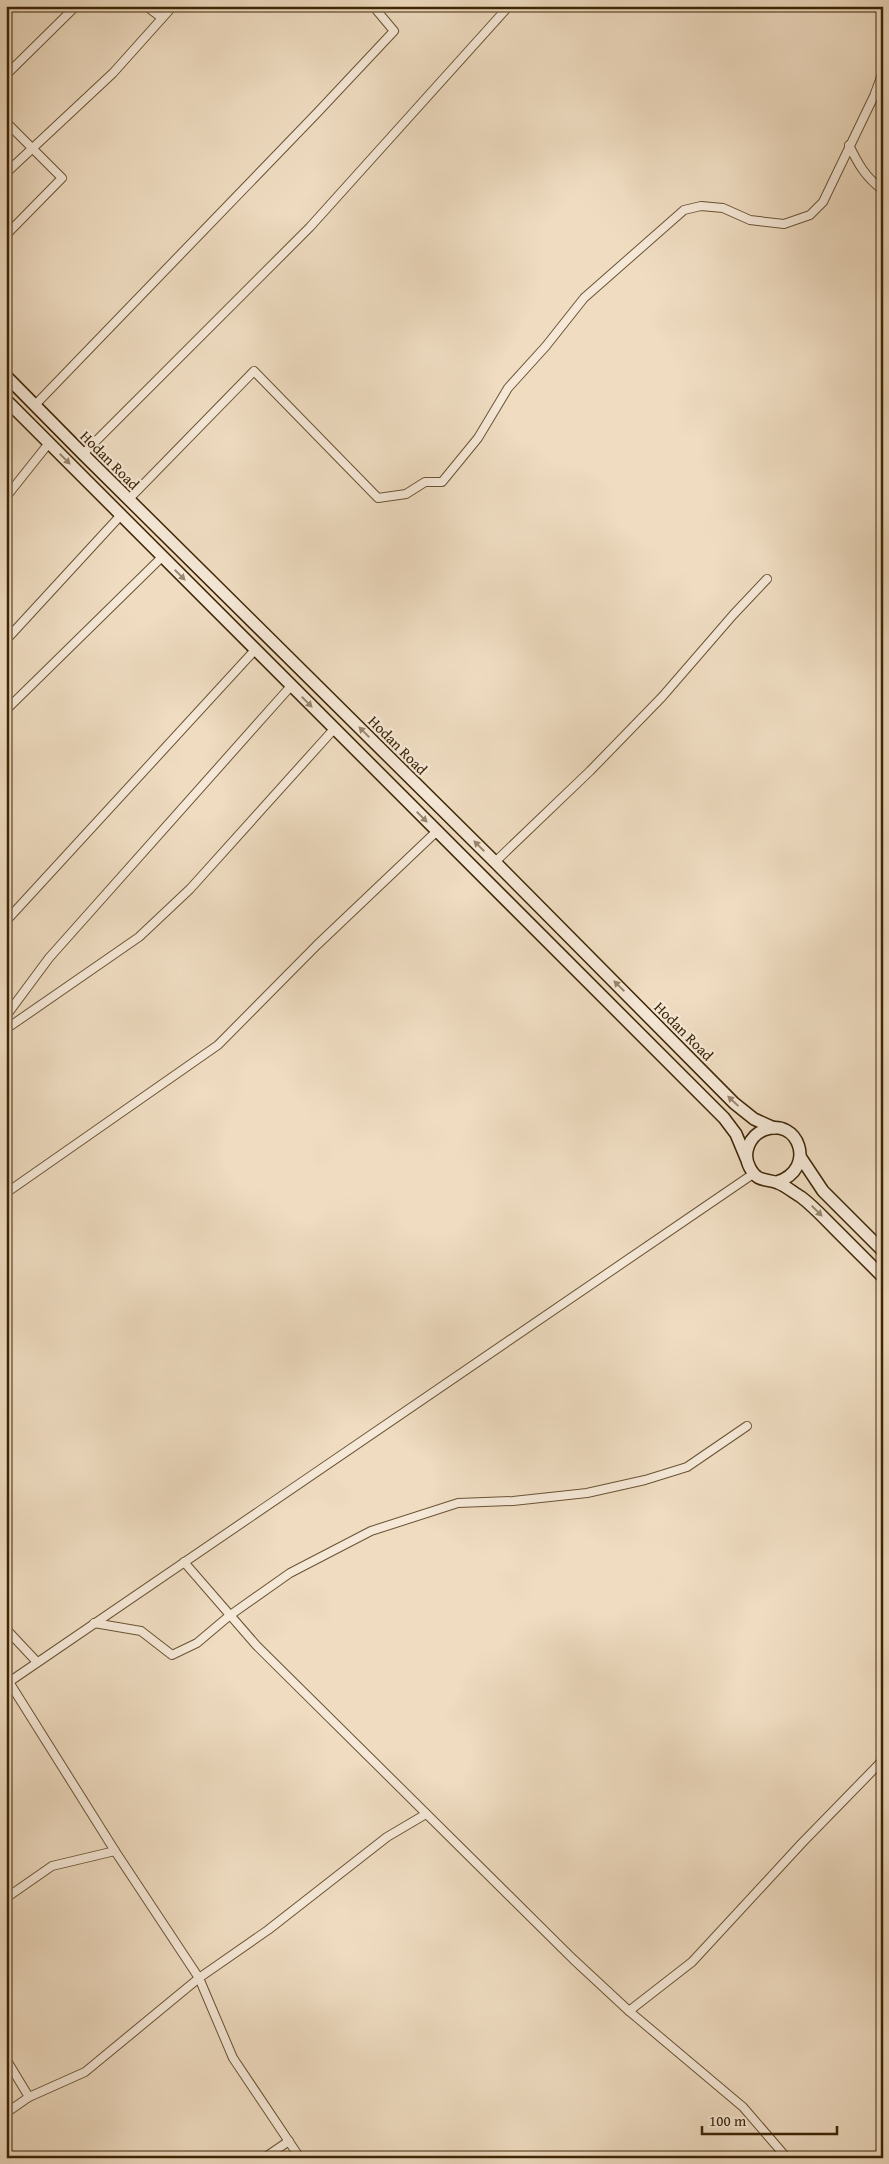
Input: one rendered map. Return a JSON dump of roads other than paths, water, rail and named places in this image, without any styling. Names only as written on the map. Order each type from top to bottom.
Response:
[{"type":"main road","name":"Hodan Road","points":[[6,376],[36,404],[82,454],[495,862],[734,1103],[754,1119],[774,1128],[783,1129],[791,1134],[797,1141],[801,1158],[823,1191],[883,1251]]},
{"type":"main road","name":"Hodan Road","points":[[6,400],[724,1118],[736,1134],[753,1174]]},
{"type":"main road","points":[[746,1158],[750,1141],[756,1134],[774,1128]]},
{"type":"main road","points":[[753,1174],[768,1182],[777,1182],[793,1174],[801,1158]]},
{"type":"main road","points":[[777,1182],[809,1203],[883,1277]]},
{"type":"street","points":[[6,75],[76,6]]},
{"type":"street","points":[[146,6],[162,18]]},
{"type":"street","points":[[6,173],[113,73],[173,6]]},
{"type":"street","points":[[36,404],[394,31],[373,6]]},
{"type":"street","points":[[82,454],[310,226],[509,6]]},
{"type":"street","points":[[128,499],[254,371],[378,498],[406,494],[425,482],[442,482],[478,438],[508,388],[546,346],[584,298],[684,210],[701,206],[722,208],[750,220],[784,224],[810,215],[823,202],[874,96],[883,72]]},
{"type":"street","points":[[6,122],[62,178],[6,236]]},
{"type":"street","points":[[849,145],[857,162],[870,181],[883,190]]},
{"type":"street","points":[[6,496],[50,444]]},
{"type":"street","points":[[6,640],[121,515]]},
{"type":"street","points":[[6,710],[162,557]]},
{"type":"street","points":[[495,862],[590,771],[662,697],[767,579]]},
{"type":"street","points":[[6,921],[255,650]]},
{"type":"street","points":[[6,1016],[49,958],[291,686]]},
{"type":"street","points":[[6,1029],[139,937],[190,888],[334,729]]},
{"type":"street","points":[[6,1193],[218,1045],[317,945],[436,832]]},
{"type":"street","points":[[300,2158],[233,2058],[199,1978],[114,1851],[8,1683],[753,1174]]},
{"type":"street","points":[[94,1623],[141,1631],[172,1655],[197,1643],[230,1616],[290,1573],[371,1531],[458,1503],[587,1493],[645,1480],[687,1467],[747,1426]]},
{"type":"street","points":[[184,1562],[230,1616],[426,1814],[573,1959],[629,2011],[744,2107],[787,2158]]},
{"type":"street","points":[[6,1629],[37,1662]]},
{"type":"street","points":[[629,2011],[692,1962],[802,1843],[883,1760]]},
{"type":"street","points":[[6,2113],[30,2097],[85,2072],[199,1978],[268,1930],[387,1836],[426,1814]]},
{"type":"street","points":[[6,1898],[52,1866],[114,1851]]},
{"type":"street","points":[[6,2059],[30,2097]]},
{"type":"street","points":[[264,2158],[289,2141]]}]
